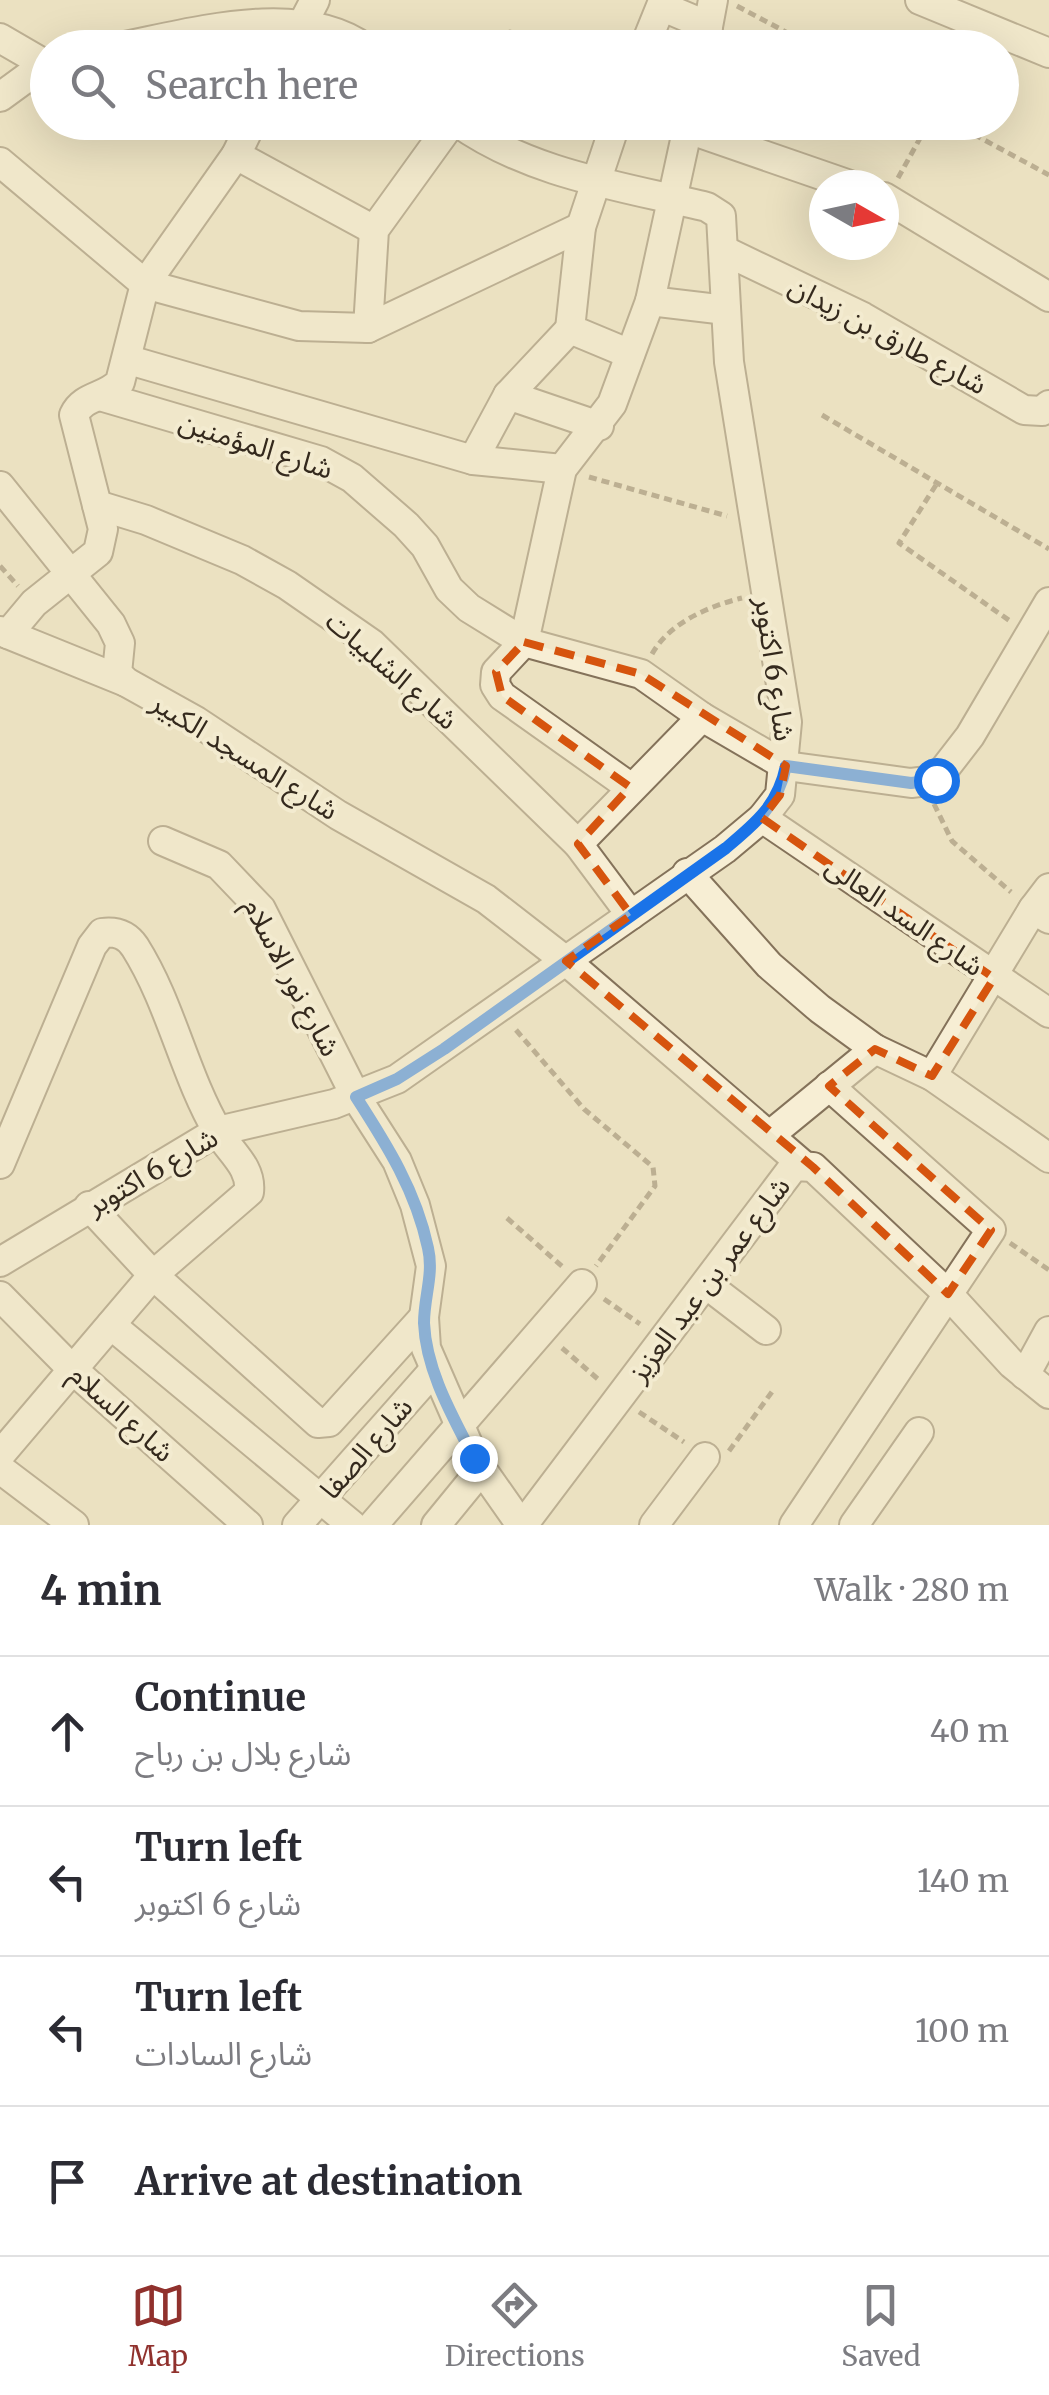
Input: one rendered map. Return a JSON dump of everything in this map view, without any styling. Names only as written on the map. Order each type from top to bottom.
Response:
[{"type":"street","points":[[920,0],[993,30]]},
{"type":"street","points":[[651,30],[660,6],[709,25]]},
{"type":"street","points":[[212,30],[302,24],[328,30]]},
{"type":"street","points":[[0,38],[30,54]]},
{"type":"street","points":[[1019,41],[1049,53]]},
{"type":"street","points":[[0,97],[30,75]]},
{"type":"street","points":[[126,682],[4,633],[70,572],[98,552],[102,543],[97,505],[74,415],[88,398],[100,396],[120,382],[129,360],[146,284],[243,140]]},
{"type":"street","points":[[368,328],[374,230],[441,140]]},
{"type":"street","points":[[484,140],[507,154],[674,199]]},
{"type":"street","points":[[473,460],[508,395],[570,329],[581,228],[610,140]]},
{"type":"street","points":[[630,787],[502,696],[495,685],[496,672],[524,642],[562,470],[578,443],[598,426],[650,301],[686,140]]},
{"type":"street","points":[[727,140],[809,170]]},
{"type":"street","points":[[236,155],[374,230]]},
{"type":"street","points":[[0,162],[146,284],[299,326],[368,328],[581,228]]},
{"type":"street","name":"شارع 6 اكتوبر","points":[[4,1254],[218,1131],[356,1097],[397,1079],[687,874],[762,818],[780,795],[786,766],[787,722],[752,524],[726,310],[721,216],[706,207],[674,199]]},
{"type":"street","points":[[899,206],[1049,297]]},
{"type":"street","name":"شارع طارق بن زيدان","points":[[725,250],[864,317],[1024,410],[1042,410],[1049,405]]},
{"type":"street","points":[[650,301],[726,310]]},
{"type":"street","points":[[570,329],[630,354]]},
{"type":"street","points":[[129,360],[473,460],[562,470]]},
{"type":"street","points":[[508,395],[598,426]]},
{"type":"street","name":"شارع المؤمنين","points":[[100,396],[320,461],[352,478],[426,546],[449,589],[469,608],[524,642],[642,674]]},
{"type":"street","name":"شارع المسجد الكبير","points":[[0,486],[115,632],[120,643],[117,672],[126,682],[196,720],[338,816],[450,875],[566,961],[802,1164]]},
{"type":"street","name":"شارع الشلبيات","points":[[97,505],[226,553],[330,613],[372,644],[578,844],[631,915]]},
{"type":"street","points":[[642,674],[702,718],[786,766],[926,783],[936,780],[956,756],[1032,636],[1049,602]]},
{"type":"street","points":[[578,844],[702,718]]},
{"type":"street","name":"شارع السد العالى","points":[[762,818],[1049,1013]]},
{"type":"street","name":"شارع نور الاسلام","points":[[163,841],[219,865],[262,909],[356,1097],[397,1161],[415,1205],[431,1266],[424,1318],[426,1348],[458,1427],[481,1470],[522,1525]]},
{"type":"street","points":[[687,874],[769,965],[876,1048],[932,1076],[1049,1158]]},
{"type":"street","points":[[932,1076],[1044,906]]},
{"type":"street","points":[[0,1164],[92,946],[102,933],[115,931],[134,946],[218,1131],[247,1172],[249,1192],[153,1276],[0,1454]]},
{"type":"street","points":[[770,1135],[876,1048]]},
{"type":"street","points":[[794,1525],[991,1230],[829,1086]]},
{"type":"street","name":"شارع عمر بن عبد العزيز","points":[[522,1525],[794,1166],[802,1164],[813,1167],[1049,1394]]},
{"type":"street","points":[[89,1206],[153,1276],[313,1420],[324,1424],[424,1318]]},
{"type":"street","points":[[374,1525],[582,1284]]},
{"type":"street","points":[[706,1284],[766,1330]]},
{"type":"street","name":"شارع السلام","points":[[0,1296],[71,1368],[248,1525]]},
{"type":"street","points":[[111,1324],[352,1525]]},
{"type":"street","points":[[1025,1375],[1049,1331]]},
{"type":"street","name":"شارع الصفا","points":[[297,1525],[434,1370]]},
{"type":"street","points":[[854,1525],[919,1432]]},
{"type":"street","points":[[654,1525],[705,1456]]},
{"type":"street","points":[[0,1470],[74,1525]]},
{"type":"street","points":[[436,1525],[481,1470]]},
{"type":"path","points":[[725,0],[782,30]]},
{"type":"path","points":[[899,173],[918,140]]},
{"type":"path","points":[[984,140],[1049,175]]},
{"type":"path","points":[[822,415],[1049,550]]},
{"type":"path","points":[[562,470],[752,524]]},
{"type":"path","points":[[937,484],[900,543],[1032,636]]},
{"type":"path","points":[[642,674],[659,642],[690,618],[723,603],[764,593]]},
{"type":"path","points":[[926,783],[952,841],[1044,906]]},
{"type":"path","points":[[498,1009],[584,1109],[653,1166],[656,1174],[655,1186],[582,1284]]},
{"type":"path","points":[[507,1218],[582,1284],[664,1340]]},
{"type":"path","points":[[991,1230],[1049,1270]]},
{"type":"path","points":[[542,1331],[619,1398],[718,1465],[774,1390]]},
{"type":"highlighted area","points":[[524,642],[641,674],[786,766],[780,795],[762,818],[994,978],[932,1076],[875,1049],[829,1086],[991,1230],[948,1294],[813,1167],[566,961],[631,915],[578,844],[630,787],[502,696],[496,672]]},
{"type":"route","points":[[474,1458],[426,1348],[424,1318],[431,1266],[415,1205],[397,1161],[356,1097],[397,1079],[444,1049],[726,848],[762,818],[780,795],[786,766],[911,783],[936,780]]}]
